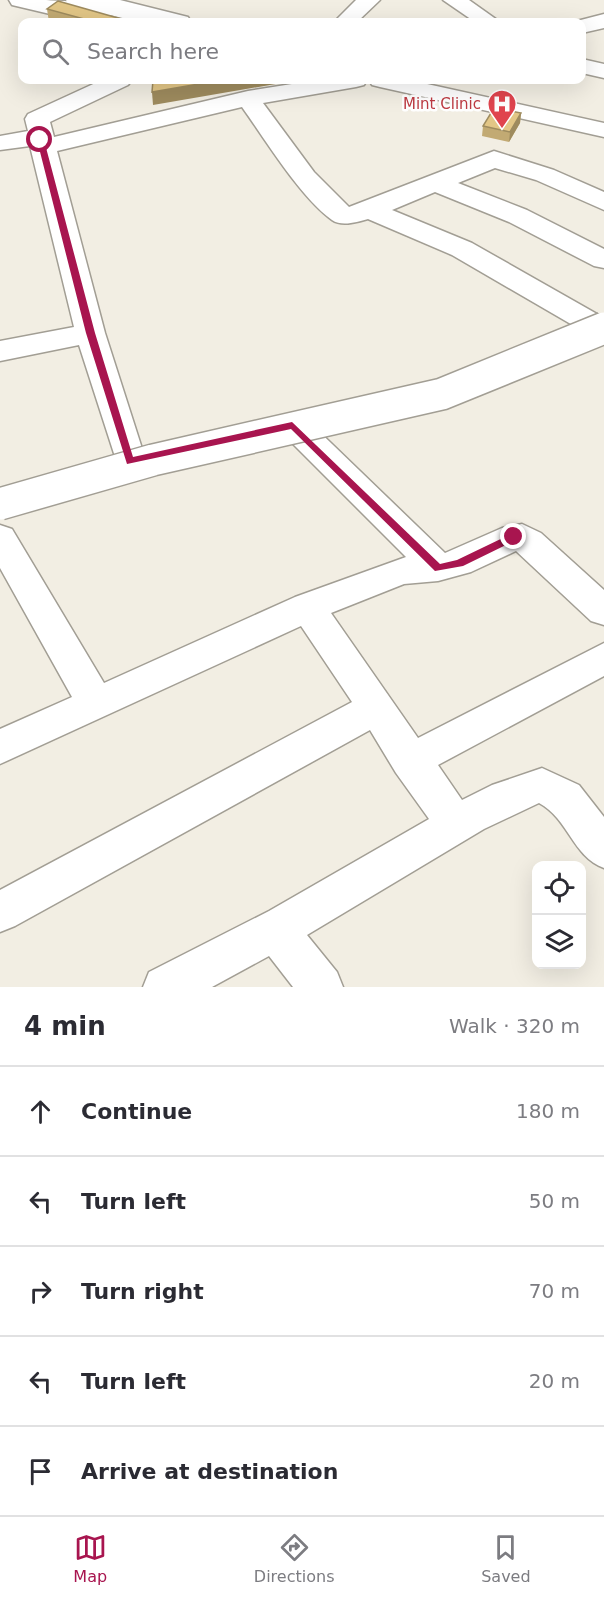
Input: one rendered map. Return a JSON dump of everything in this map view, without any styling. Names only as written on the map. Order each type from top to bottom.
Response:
[{"type":"main road","points":[[20,0],[92,18]]},
{"type":"main road","points":[[52,0],[142,18]]},
{"type":"main road","points":[[77,0],[144,18]]},
{"type":"main road","points":[[94,0],[146,18]]},
{"type":"main road","points":[[115,0],[148,18]]},
{"type":"main road","points":[[349,18],[369,0]]},
{"type":"main road","points":[[454,0],[483,18]]},
{"type":"main road","points":[[586,25],[604,21]]},
{"type":"main road","points":[[586,67],[604,71]]},
{"type":"main road","points":[[0,126],[39,134],[114,84]]},
{"type":"main road","points":[[0,143],[39,134],[333,84]]},
{"type":"main road","points":[[398,84],[604,130]]},
{"type":"main road","points":[[424,84],[604,123]]},
{"type":"main road","points":[[442,84],[604,118]]},
{"type":"main road","points":[[248,98],[305,177],[336,210],[347,216],[369,210],[494,159],[545,175],[604,202]]},
{"type":"main road","points":[[39,134],[90,333],[130,461]]},
{"type":"main road","points":[[435,183],[502,209],[604,261]]},
{"type":"main road","points":[[369,210],[462,249],[602,326]]},
{"type":"main road","points":[[0,503],[130,461],[438,392],[602,326]]},
{"type":"main road","points":[[0,503],[153,460],[442,394],[602,326]]},
{"type":"main road","points":[[0,351],[90,333]]},
{"type":"main road","points":[[292,425],[438,568]]},
{"type":"main road","points":[[0,747],[308,607],[388,575],[413,568],[438,568],[459,563],[504,540],[522,537],[604,611]]},
{"type":"main road","points":[[0,538],[95,702]]},
{"type":"main road","points":[[308,607],[456,825]]},
{"type":"main road","points":[[410,760],[604,658]]},
{"type":"main road","points":[[0,912],[376,708]]},
{"type":"main road","points":[[165,987],[276,931],[456,825],[528,788],[542,785],[565,797],[604,849]]},
{"type":"main road","points":[[276,931],[321,987]]},
{"type":"building","points":[[58,1],[118,18],[80,18],[47,9]]},
{"type":"building","points":[[153,84],[199,84],[152,92]]},
{"type":"building","points":[[494,108],[521,113],[510,132],[483,126]]},
{"type":"place","name":"Mint Clinic","points":[[502,130]]},
{"type":"route","points":[[40,140],[90,333],[130,461],[292,425],[438,568],[459,563],[514,537]]}]
